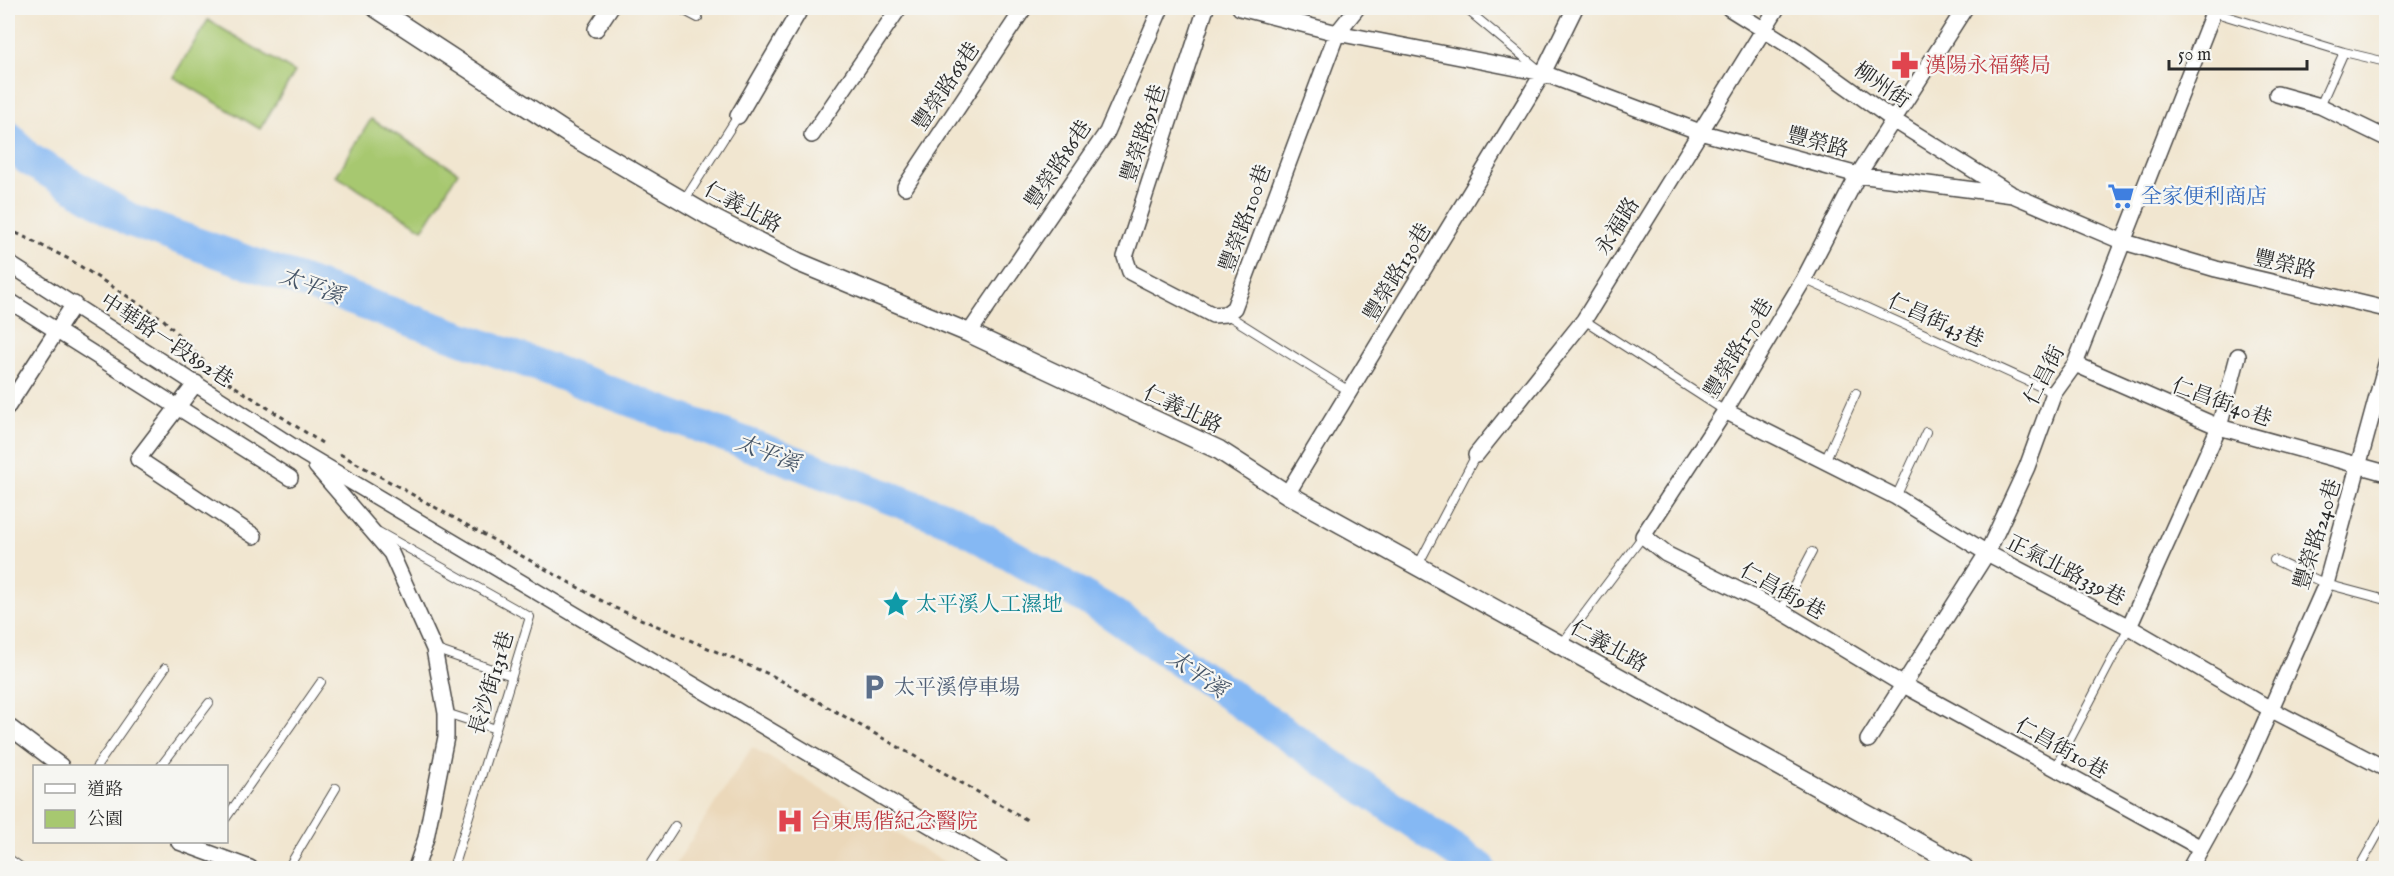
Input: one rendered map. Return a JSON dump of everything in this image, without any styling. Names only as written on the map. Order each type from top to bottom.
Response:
[{"type":"street","name":"仁義北路","points":[[376,8],[570,135],[684,201],[798,262],[969,333],[1219,450],[1287,494],[1964,868]]},
{"type":"street","points":[[596,29],[610,8]]},
{"type":"street","points":[[738,116],[801,8]]},
{"type":"street","points":[[812,135],[899,8]]},
{"type":"street","name":"豐榮路68巷","points":[[904,187],[1023,8]]},
{"type":"street","name":"豐榮路86巷","points":[[969,333],[1107,132],[1161,8]]},
{"type":"street","name":"豐榮路91巷","points":[[1206,8],[1125,256],[1130,272],[1213,315],[1226,314]]},
{"type":"street","name":"豐榮路","points":[[1240,8],[1337,33],[1543,73],[1701,132],[1858,175],[2013,195],[2121,241],[2216,269],[2386,309]]},
{"type":"street","name":"豐榮路100巷","points":[[1226,314],[1234,308],[1337,33],[1357,8]]},
{"type":"street","name":"豐榮路130巷","points":[[1287,494],[1543,73],[1575,8]]},
{"type":"street","name":"柳州街","points":[[1729,8],[1764,29],[1892,119],[2013,195]]},
{"type":"street","name":"永福路","points":[[1476,455],[1584,320],[1777,8]]},
{"type":"street","name":"豐榮路170巷","points":[[1643,536],[1725,411],[1804,279],[1858,175],[1965,8]]},
{"type":"street","name":"仁昌街","points":[[1868,740],[1987,553],[2027,467],[2054,393],[2075,364],[2121,241],[2214,10]]},
{"type":"street","points":[[2277,94],[2320,106],[2386,138]]},
{"type":"street","name":"中華路一段892巷","points":[[8,262],[303,453]]},
{"type":"street","points":[[8,300],[290,478]]},
{"type":"street","points":[[8,406],[74,304]]},
{"type":"street","points":[[2129,627],[2219,427],[2238,356]]},
{"type":"street","name":"仁昌街40巷","points":[[2075,364],[2219,427],[2386,473]]},
{"type":"street","name":"豐榮路240巷","points":[[2190,868],[2242,774],[2326,584],[2386,364]]},
{"type":"street","points":[[196,383],[138,459],[254,536]]},
{"type":"street","name":"正氣北路339巷","points":[[1725,411],[1896,497],[1987,553],[2129,627],[2272,710],[2386,769]]},
{"type":"street","points":[[303,453],[391,553],[434,649],[447,713],[446,737],[426,838],[416,868]]},
{"type":"street","points":[[303,453],[1002,868]]},
{"type":"street","name":"仁昌街9巷","points":[[1643,536],[1666,554],[1780,611],[1902,684]]},
{"type":"street","name":"仁昌街10巷","points":[[1902,684],[2201,848]]},
{"type":"street","points":[[8,726],[60,765]]},
{"type":"street","points":[[186,843],[207,846],[250,868]]},
{"type":"lane","points":[[679,8],[698,18]]},
{"type":"lane","points":[[1465,8],[1543,73]]},
{"type":"lane","points":[[2214,10],[2344,52],[2386,62]]},
{"type":"lane","points":[[2320,106],[2344,52]]},
{"type":"lane","points":[[684,201],[738,116]]},
{"type":"lane","name":"仁昌街43巷","points":[[1804,279],[2054,393]]},
{"type":"lane","points":[[1226,314],[1349,391]]},
{"type":"lane","points":[[1584,320],[1725,411]]},
{"type":"lane","points":[[1825,461],[1856,393]]},
{"type":"lane","points":[[1896,497],[1926,432]]},
{"type":"lane","points":[[1418,566],[1476,455]]},
{"type":"lane","name":"長沙街131巷","points":[[369,526],[530,616],[453,868]]},
{"type":"lane","points":[[1561,645],[1643,536]]},
{"type":"lane","points":[[1780,611],[1812,552]]},
{"type":"lane","points":[[2274,560],[2326,584],[2386,600]]},
{"type":"lane","points":[[2055,768],[2129,627]]},
{"type":"lane","points":[[434,649],[512,676]]},
{"type":"lane","points":[[98,765],[165,668]]},
{"type":"lane","points":[[228,815],[321,682]]},
{"type":"lane","points":[[162,765],[209,703]]},
{"type":"lane","points":[[447,713],[496,729]]},
{"type":"lane","points":[[288,868],[336,788]]},
{"type":"lane","points":[[2359,868],[2386,820]]},
{"type":"lane","points":[[648,868],[675,826]]},
{"type":"lane","points":[[8,858],[22,868]]},
{"type":"path","points":[[8,229],[69,259],[163,319],[217,375],[327,446]]},
{"type":"path","points":[[337,452],[613,607],[772,676],[1029,821]]},
{"type":"shaded area","name":"台東馬偕紀念醫院","points":[[752,747],[954,868],[673,868]]},
{"type":"green space","points":[[208,20],[295,72],[260,129],[173,77]]},
{"type":"green space","points":[[371,119],[458,172],[423,229],[336,176]]},
{"type":"waterway","name":"太平溪","points":[[8,137],[27,158],[132,221],[537,365],[952,521],[1108,611],[1480,868]]},
{"type":"place","name":"漢陽永福藥局","points":[[1905,65]]},
{"type":"place","name":"全家便利商店","points":[[2121,196]]},
{"type":"place","name":"太平溪人工濕地","points":[[896,604]]},
{"type":"place","name":"太平溪停車場","points":[[874,687]]},
{"type":"place","name":"台東馬偕紀念醫院","points":[[790,821]]}]
